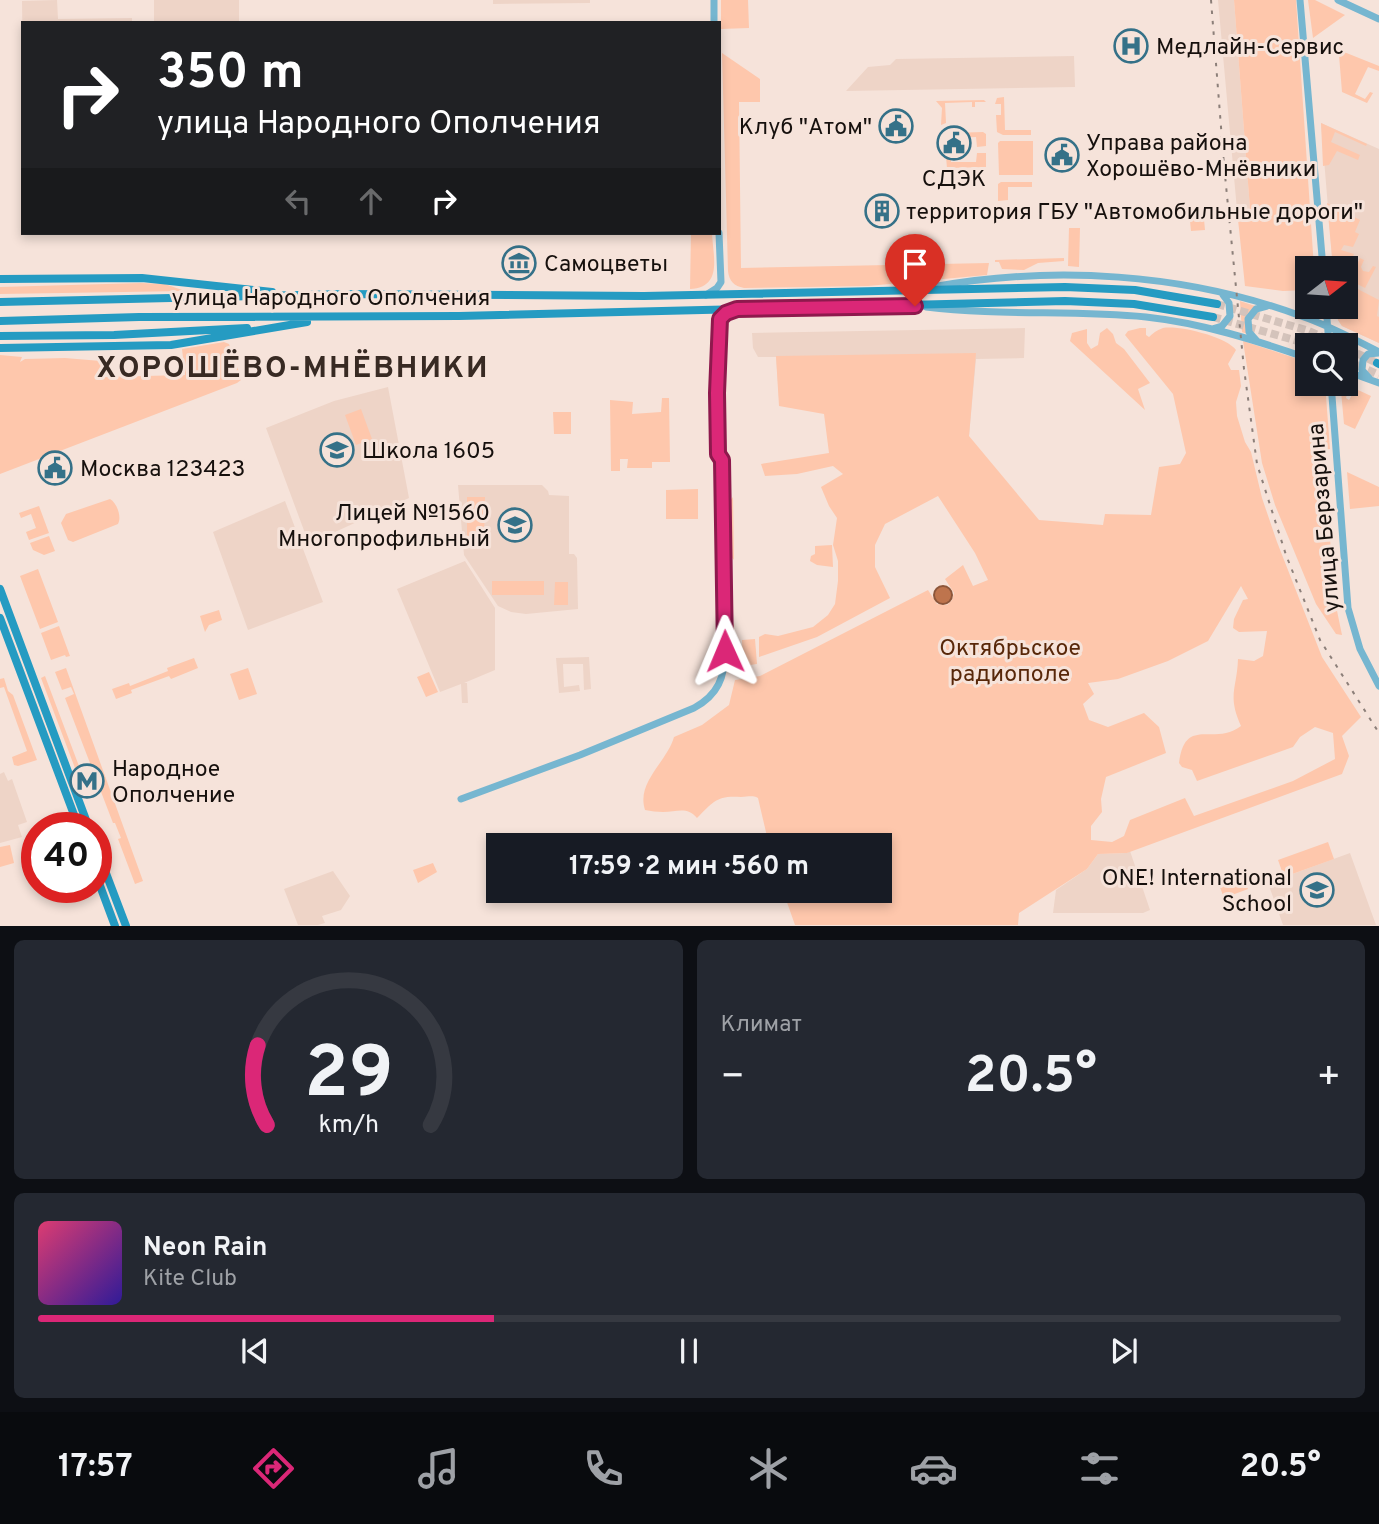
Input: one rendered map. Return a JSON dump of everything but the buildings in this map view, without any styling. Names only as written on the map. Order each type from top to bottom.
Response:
[{"type":"main road","points":[[0,279],[142,278],[299,295]]},
{"type":"main road","name":"улица Народного Ополчения","points":[[0,302],[299,295],[705,295],[1092,287],[1176,295],[1217,303]]},
{"type":"main road","name":"улица Народного Ополчения","points":[[0,321],[915,306],[1038,301],[1113,302],[1174,309],[1213,317]]},
{"type":"main road","points":[[0,348],[171,345],[337,317]]},
{"type":"main road","points":[[0,336],[114,335],[274,326]]},
{"type":"main road","points":[[0,589],[83,812]]},
{"type":"main road","points":[[0,618],[73,812]]},
{"type":"main road","points":[[112,889],[126,926]]},
{"type":"main road","points":[[107,903],[116,926]]},
{"type":"street","points":[[714,0],[714,21]]},
{"type":"street","points":[[1300,0],[1322,256]]},
{"type":"street","points":[[1338,0],[1379,19]]},
{"type":"street","points":[[719,235],[721,282],[725,289],[736,294]]},
{"type":"street","points":[[914,291],[992,279],[1064,276],[1136,279],[1218,292],[1295,313]]},
{"type":"street","points":[[705,295],[717,288],[721,282]]},
{"type":"street","points":[[1211,329],[1225,324],[1231,313],[1228,300],[1218,292]]},
{"type":"street","points":[[915,306],[968,312],[1149,317],[1211,329],[1295,354]]},
{"type":"street","points":[[1261,344],[1248,332],[1248,319],[1256,309],[1272,306]]},
{"type":"street","points":[[719,322],[726,313],[737,309]]},
{"type":"street","points":[[461,799],[639,732],[694,708],[715,692],[724,674],[725,651],[722,460],[718,454],[719,322],[715,315],[706,310]]},
{"type":"street","points":[[1309,319],[1379,352]]},
{"type":"street","points":[[1326,319],[1328,333]]},
{"type":"street","points":[[1370,379],[1362,370],[1363,359],[1379,352]]},
{"type":"street","points":[[1358,376],[1379,383]]},
{"type":"street","name":"улица Берзарина","points":[[1334,396],[1348,608],[1360,649],[1379,686]]},
{"type":"shaded area","points":[[57,0],[58,19],[132,18],[132,21],[22,21],[22,1]]},
{"type":"shaded area","points":[[154,0],[239,0],[239,21],[154,21]]},
{"type":"shaded area","points":[[493,0],[590,0],[590,3],[493,4]]},
{"type":"shaded area","points":[[1218,0],[1234,0],[1250,209],[1237,210]]},
{"type":"shaded area","points":[[1074,56],[1075,87],[846,91],[868,67],[890,65],[896,59]]},
{"type":"shaded area","points":[[1321,123],[1379,149],[1379,343],[1342,326],[1338,320],[1358,319],[1358,256],[1332,256]]},
{"type":"shaded area","points":[[1025,328],[1024,358],[976,359],[969,436],[837,397],[779,398],[776,357],[758,357],[753,348],[752,333]]},
{"type":"shaded area","name":"Школа 1605","points":[[388,387],[409,498],[309,544],[266,428],[334,401]]},
{"type":"shaded area","name":"Лицей №1560 Многопрофильный","points":[[458,485],[542,485],[549,495],[569,496],[569,554],[574,554],[577,558],[578,609],[526,614],[511,612],[498,606],[464,555]]},
{"type":"shaded area","points":[[285,501],[323,602],[248,630],[213,532]]},
{"type":"shaded area","points":[[465,561],[495,608],[495,670],[464,683],[467,683],[468,703],[462,703],[461,684],[440,692],[397,589]]},
{"type":"shaded area","points":[[943,586],[949,589],[952,595],[949,601],[943,604],[937,601],[934,595],[937,589]]},
{"type":"shaded area","points":[[589,657],[591,689],[584,690],[583,664],[563,664],[564,687],[579,685],[580,691],[559,693],[556,658]]},
{"type":"shaded area","points":[[4,772],[8,781],[12,779],[24,812],[21,812],[21,824],[18,825],[21,837],[0,843],[0,774]]},
{"type":"shaded area","points":[[1130,851],[1150,910],[1143,913],[1053,913],[1056,890],[1087,869],[1098,854]]},
{"type":"shaded area","name":"ONE! International School","points":[[1350,853],[1376,925],[1283,925],[1268,883]]},
{"type":"shaded area","points":[[333,871],[350,896],[341,910],[322,916],[325,923],[298,925],[284,889]]},
{"type":"green space","points":[[721,0],[748,0],[749,28],[721,29]]},
{"type":"green space","points":[[1234,0],[1296,0],[1313,256],[1295,256],[1295,290],[1245,286],[1237,210],[1250,209]]},
{"type":"green space","points":[[1308,0],[1315,0],[1345,15],[1313,38]]},
{"type":"green space","points":[[1344,52],[1379,66],[1379,71],[1368,67],[1355,94],[1365,99],[1370,92],[1373,93],[1367,103],[1342,92],[1339,55]]},
{"type":"green space","points":[[722,53],[760,79],[760,102],[739,102],[741,268],[989,263],[987,275],[868,286],[744,288],[735,284],[728,271]]},
{"type":"green space","points":[[1004,97],[1005,130],[1031,130],[1031,135],[1003,135],[997,132],[996,115],[1001,115],[1001,104],[995,104],[997,98]]},
{"type":"green space","points":[[936,101],[986,102],[975,102],[975,107],[972,107],[972,102],[945,103],[946,123],[941,125],[942,108]]},
{"type":"green space","points":[[1321,123],[1367,144],[1366,146],[1335,132],[1331,142],[1360,155],[1358,160],[1337,151],[1329,165],[1323,166]]},
{"type":"green space","points":[[950,133],[986,134],[986,146],[977,147],[976,137],[951,138],[951,162],[976,162],[977,153],[986,153],[986,167],[947,168]]},
{"type":"green space","points":[[1000,141],[1033,141],[1033,175],[999,175]]},
{"type":"green space","points":[[1032,182],[1032,187],[1008,187],[1008,200],[998,201],[998,184]]},
{"type":"green space","points":[[1327,203],[1360,220],[1355,232],[1359,234],[1353,247],[1344,245],[1341,250],[1354,254],[1353,256],[1332,256]]},
{"type":"green space","points":[[1203,209],[1205,230],[1191,231],[1189,210]]},
{"type":"green space","points":[[1069,228],[1080,228],[1079,267],[1068,266]]},
{"type":"green space","points":[[691,235],[712,235],[712,277],[708,283],[690,289]]},
{"type":"green space","points":[[1064,258],[1064,261],[1038,263],[1024,270],[1002,269],[999,262],[995,262],[995,260]]},
{"type":"green space","points":[[1360,258],[1364,260],[1361,267],[1363,271],[1369,272],[1373,266],[1376,267],[1365,288],[1358,284]]},
{"type":"green space","points":[[165,284],[185,291],[0,294],[0,287]]},
{"type":"green space","points":[[1358,289],[1379,300],[1379,343],[1342,326],[1338,320],[1358,319]]},
{"type":"green space","points":[[1240,301],[1255,306],[1246,318],[1247,334],[1242,332]]},
{"type":"green space","points":[[1107,328],[1116,343],[1124,349],[1150,383],[1138,389],[1145,410],[1070,341],[1072,333],[1087,329],[1087,343],[1091,349],[1098,345],[1100,333]]},
{"type":"green space","name":"Октябрьское радиополе","points":[[1140,328],[1146,328],[1146,335],[1149,337],[1163,328],[1191,330],[1223,341],[1236,350],[1228,364],[1231,370],[1239,370],[1241,386],[1236,402],[1237,416],[1251,452],[1262,498],[1322,657],[1361,717],[1342,736],[1349,756],[1342,774],[1127,853],[1098,854],[1087,869],[1019,913],[1018,925],[795,925],[787,903],[892,903],[892,833],[766,833],[758,798],[750,796],[721,799],[697,818],[681,810],[645,810],[643,800],[648,781],[674,737],[702,725],[729,705],[735,680],[760,676],[928,590],[937,604],[947,605],[954,593],[945,579],[963,565],[973,586],[988,580],[975,553],[938,496],[885,524],[875,545],[875,567],[890,598],[817,637],[759,657],[759,637],[765,634],[778,636],[813,627],[828,615],[835,604],[838,581],[838,561],[833,545],[837,518],[821,487],[843,474],[833,466],[797,474],[765,476],[761,464],[829,453],[824,414],[779,406],[776,356],[976,353],[969,436],[1039,520],[1103,525],[1105,514],[1151,515],[1159,467],[1180,464],[1186,453],[1173,394],[1125,335],[1128,331]],"holes":[[[1241,586],[1248,599],[1243,600],[1233,628],[1239,632],[1267,631],[1263,656],[1254,661],[1238,659],[1234,707],[1241,726],[1231,732],[1202,734],[1187,740],[1179,763],[1192,770],[1197,781],[1293,747],[1300,737],[1315,727],[1333,733],[1335,759],[1293,781],[1194,816],[1185,798],[1130,820],[1124,836],[1112,842],[1091,840],[1091,826],[1102,812],[1101,799],[1106,777],[1166,753],[1159,727],[1144,713],[1108,727],[1089,720],[1083,704],[1094,694],[1088,683],[1118,679],[1168,661],[1208,641]]]},
{"type":"green space","points":[[1243,341],[1295,358],[1295,396],[1326,396],[1330,449],[1323,450],[1335,601],[1342,635],[1336,634],[1316,604],[1275,505],[1262,463]]},
{"type":"green space","points":[[224,342],[229,344],[240,375],[241,380],[237,383],[0,474],[0,355],[22,357],[20,362],[25,359],[65,358],[101,361],[105,377],[185,375],[182,349]]},
{"type":"green space","points":[[1358,390],[1371,396],[1355,429],[1344,424],[1341,396],[1346,396],[1349,400],[1351,396],[1358,396]]},
{"type":"green space","points":[[662,398],[669,398],[670,462],[652,462],[652,468],[627,468],[628,459],[620,459],[620,471],[611,471],[610,400],[633,402],[632,414],[661,412]]},
{"type":"green space","points":[[361,409],[372,439],[356,445],[345,415]]},
{"type":"green space","points":[[553,412],[571,412],[571,434],[554,434]]},
{"type":"green space","points":[[1347,472],[1379,487],[1379,506],[1350,509]]},
{"type":"green space","points":[[698,489],[698,519],[666,519],[666,490]]},
{"type":"green space","points":[[467,497],[485,497],[484,541],[467,541]]},
{"type":"green space","points":[[733,497],[734,560],[729,554],[729,502]]},
{"type":"green space","points":[[110,499],[118,510],[118,524],[73,542],[68,540],[61,523],[66,514]]},
{"type":"green space","points":[[39,506],[49,533],[29,540],[26,532],[36,528],[31,514],[21,518],[19,513]]},
{"type":"green space","points":[[49,536],[55,551],[44,555],[33,550],[30,543]]},
{"type":"green space","points":[[832,545],[833,567],[817,565],[810,561],[815,554],[815,546]]},
{"type":"green space","points":[[38,569],[58,622],[40,629],[20,576]]},
{"type":"green space","points":[[492,581],[544,581],[544,595],[492,595]]},
{"type":"green space","points":[[555,582],[568,582],[568,605],[554,605]]},
{"type":"green space","points":[[219,610],[222,620],[209,625],[205,632],[200,616]]},
{"type":"green space","points":[[734,623],[735,660],[731,670],[730,632]]},
{"type":"green space","points":[[59,626],[70,656],[51,660],[41,633]]},
{"type":"green space","points":[[755,639],[757,664],[743,666],[742,640]]},
{"type":"green space","points":[[194,658],[198,668],[131,690],[132,693],[116,699],[112,689],[129,683],[130,686]]},
{"type":"green space","points":[[66,668],[143,881],[135,884],[118,839],[121,838],[112,820],[112,812],[109,812],[65,698],[74,694],[71,687],[62,690],[55,672]]},
{"type":"green space","points":[[248,668],[257,694],[239,700],[230,674]]},
{"type":"green space","points":[[429,672],[438,692],[426,697],[417,677]]},
{"type":"green space","points":[[45,676],[85,782],[81,784],[41,678]]},
{"type":"green space","points":[[4,678],[37,760],[18,766],[14,765],[12,757],[27,751],[4,687],[0,688],[0,679]]},
{"type":"green space","points":[[1328,842],[1334,859],[1284,877],[1278,860]]},
{"type":"green space","points":[[10,845],[14,863],[0,867],[0,847]]},
{"type":"green space","points":[[433,863],[437,872],[418,883],[413,870]]},
{"type":"green space","points":[[1242,873],[1248,889],[1224,898],[1218,882]]},
{"type":"tunnel","points":[[1217,304],[1313,333]]},
{"type":"tunnel","points":[[1213,317],[1295,340]]},
{"type":"tunnel","points":[[1358,354],[1377,363]]},
{"type":"tunnel","points":[[1358,365],[1379,375]]},
{"type":"railway","points":[[1211,0],[1244,369],[1257,464],[1286,555],[1320,640],[1379,733]]},
{"type":"place","name":"Медлайн-Сервис","points":[[1131,46]]},
{"type":"place","name":"Клуб \"Атом\"","points":[[896,126]]},
{"type":"place","name":"СДЭК","points":[[954,143]]},
{"type":"place","name":"Управа района Хорошёво-Мнёвники","points":[[1062,155]]},
{"type":"place","name":"территория ГБУ \"Автомобильные дороги\"","points":[[882,211]]},
{"type":"place","name":"Самоцветы","points":[[519,263]]},
{"type":"place","name":"Школа 1605","points":[[337,450]]},
{"type":"place","name":"Москва 123423","points":[[55,468]]},
{"type":"place","name":"Лицей №1560 Многопрофильный","points":[[515,525]]},
{"type":"place","name":"Народное Ополчение","points":[[87,781]]},
{"type":"place","name":"ONE! International School","points":[[1317,890]]},
{"type":"district","name":"ХОРОШЁВО-МНЁВНИКИ","points":[[293,367]]},
{"type":"route","points":[[725,651],[722,460],[718,454],[717,393],[720,319],[726,313],[737,309],[915,306]]}]
